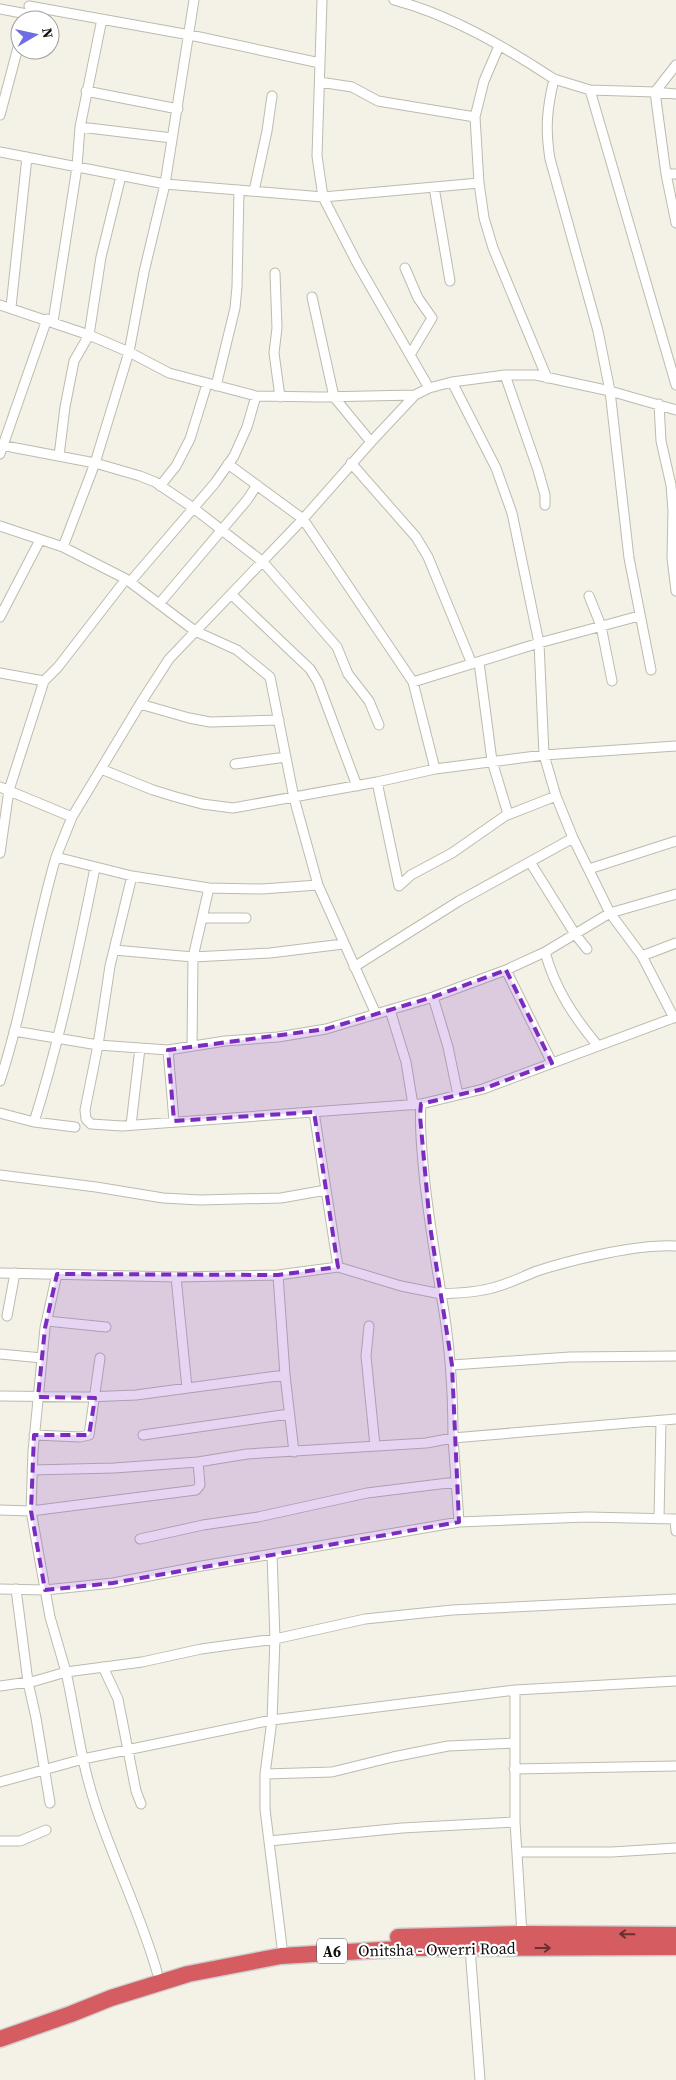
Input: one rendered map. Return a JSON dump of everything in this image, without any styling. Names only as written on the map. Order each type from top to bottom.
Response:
[{"type":"highway","name":"Onitsha - Owerri Road","points":[[0,2027],[157,1972],[193,1962],[282,1947],[356,1939],[522,1934],[676,1935]]},
{"type":"highway","name":"Onitsha - Owerri Road","points":[[0,2039],[111,1998],[188,1974],[281,1956],[413,1948],[676,1947]]},
{"type":"street","points":[[63,548],[95,463],[129,352],[144,272],[165,184],[194,0]]},
{"type":"street","points":[[322,0],[317,156],[323,197],[357,263],[430,388]]},
{"type":"street","points":[[394,0],[430,13],[499,46],[554,79],[590,90],[676,94]]},
{"type":"street","points":[[0,9],[28,10]]},
{"type":"street","points":[[60,14],[190,34],[320,62]]},
{"type":"street","points":[[102,19],[86,91],[80,127],[78,168],[50,320],[1,448],[95,463],[140,476],[160,486],[192,507],[263,562],[337,647],[348,674],[369,701],[380,725]]},
{"type":"street","points":[[499,46],[484,81],[475,117],[479,183],[484,218],[493,248],[547,378]]},
{"type":"street","points":[[0,115],[15,60]]},
{"type":"street","points":[[675,219],[666,174],[655,92],[676,65]]},
{"type":"street","points":[[554,79],[549,102],[546,133],[550,160],[598,331],[610,391],[629,558],[651,670]]},
{"type":"street","points":[[320,82],[352,87],[378,101],[475,117]]},
{"type":"street","points":[[590,90],[676,385]]},
{"type":"street","points":[[86,91],[178,109]]},
{"type":"street","points":[[254,191],[272,96]]},
{"type":"street","points":[[80,127],[172,138]]},
{"type":"street","points":[[0,152],[165,184],[323,197],[479,183]]},
{"type":"street","points":[[11,307],[27,157]]},
{"type":"street","points":[[666,174],[676,174]]},
{"type":"street","points":[[59,456],[65,407],[74,361],[89,335],[101,257],[121,176]]},
{"type":"street","points":[[434,187],[450,281]]},
{"type":"street","points":[[160,486],[176,466],[190,439],[211,385],[235,308],[238,287],[239,190]]},
{"type":"street","points":[[405,268],[418,298],[432,318],[410,356]]},
{"type":"street","points":[[274,273],[277,328],[274,353],[280,397]]},
{"type":"street","points":[[312,297],[334,397],[371,442]]},
{"type":"street","points":[[0,305],[50,320],[89,335],[129,352],[169,373],[256,396],[415,395]]},
{"type":"street","points":[[505,375],[538,470],[545,495],[545,505]]},
{"type":"street","points":[[0,1081],[14,1031],[45,892],[56,857],[72,817],[140,704],[169,659],[263,562],[351,463],[415,395],[430,388],[452,382],[505,375],[536,375],[610,391],[676,410]]},
{"type":"street","points":[[132,876],[114,950],[85,1110],[86,1119],[91,1124],[131,1125],[417,1105],[483,1089],[675,1018],[642,956],[610,913],[573,838],[556,796],[544,755],[539,643],[512,513],[496,468],[452,382]]},
{"type":"street","points":[[0,851],[4,788],[44,681],[58,667],[128,581],[215,483],[228,464],[247,428],[256,396]]},
{"type":"street","points":[[659,404],[661,441],[671,485],[673,512],[672,558],[676,591]]},
{"type":"street","points":[[351,463],[416,537],[428,556],[476,663],[492,761],[508,814]]},
{"type":"street","points":[[228,464],[303,519],[413,682],[435,768]]},
{"type":"street","points":[[159,604],[247,500],[257,485]]},
{"type":"street","points":[[0,526],[63,548],[128,581],[195,631],[237,650],[266,672],[272,683],[294,798],[318,885],[376,1014]]},
{"type":"street","points":[[0,617],[40,540]]},
{"type":"street","points":[[231,594],[310,669],[318,682],[357,786]]},
{"type":"street","points":[[589,596],[601,626],[612,681]]},
{"type":"street","points":[[413,682],[539,643],[639,616]]},
{"type":"street","points":[[0,673],[44,681]]},
{"type":"street","points":[[140,704],[210,722],[279,720]]},
{"type":"street","points":[[101,769],[154,790],[202,804],[232,808],[357,786],[435,768],[544,755],[676,746]]},
{"type":"street","points":[[235,764],[286,757]]},
{"type":"street","points":[[377,782],[399,886],[411,875],[452,853],[508,814],[556,796]]},
{"type":"street","points":[[4,788],[72,817]]},
{"type":"street","points":[[354,967],[459,901],[573,838]]},
{"type":"street","points":[[589,869],[676,841]]},
{"type":"street","points":[[56,857],[132,876],[209,888],[262,889],[318,885]]},
{"type":"street","points":[[530,862],[575,934],[587,949]]},
{"type":"street","points":[[34,1122],[48,1080],[96,868]]},
{"type":"street","points":[[192,1046],[193,957],[209,888]]},
{"type":"street","points":[[14,1031],[98,1045],[168,1050],[225,1041],[278,1037],[326,1029],[433,997],[506,970],[545,952],[610,913],[676,894]]},
{"type":"street","points":[[202,918],[246,918]]},
{"type":"street","points":[[642,956],[676,943]]},
{"type":"street","points":[[114,950],[193,957],[270,953],[343,944]]},
{"type":"street","points":[[545,952],[551,974],[560,993],[574,1016],[598,1046]]},
{"type":"street","points":[[506,970],[552,1063]]},
{"type":"street","points":[[433,997],[448,1047],[458,1095]]},
{"type":"street","points":[[390,1010],[420,1116],[424,1178],[430,1226],[452,1365],[453,1438],[459,1522]]},
{"type":"street","points":[[131,1125],[140,1048]]},
{"type":"street","points":[[168,1050],[174,1122]]},
{"type":"street","points":[[314,1112],[338,1267]]},
{"type":"street","points":[[0,1114],[34,1122],[75,1127]]},
{"type":"street","points":[[0,1175],[96,1187],[163,1198],[200,1200],[281,1198],[326,1190]]},
{"type":"street","points":[[0,1273],[176,1277],[278,1275],[338,1267],[401,1286],[441,1294],[483,1290],[542,1270],[586,1258],[636,1248],[676,1246]]},
{"type":"street","points":[[7,1316],[14,1273]]},
{"type":"street","points":[[57,1274],[47,1321],[42,1358],[34,1434],[31,1511],[50,1617],[66,1672],[83,1759],[96,1807],[144,1930],[157,1972]]},
{"type":"street","points":[[278,1275],[285,1375],[294,1452]]},
{"type":"street","points":[[176,1277],[187,1388]]},
{"type":"street","points":[[47,1321],[106,1327]]},
{"type":"street","points":[[369,1326],[366,1356],[375,1446]]},
{"type":"street","points":[[0,1354],[42,1358]]},
{"type":"street","points":[[452,1365],[570,1357],[676,1356]]},
{"type":"street","points":[[34,1434],[80,1437],[89,1435],[100,1358]]},
{"type":"street","points":[[0,1396],[95,1397],[136,1395],[285,1375]]},
{"type":"street","points":[[143,1435],[290,1414]]},
{"type":"street","points":[[32,1470],[114,1468],[198,1462],[247,1454],[426,1443],[453,1438],[676,1419]]},
{"type":"street","points":[[659,1519],[661,1421]]},
{"type":"street","points":[[0,1510],[31,1511],[196,1490],[200,1485],[198,1462]]},
{"type":"street","points":[[140,1539],[203,1525],[258,1517],[367,1493],[456,1482]]},
{"type":"street","points":[[0,1589],[45,1590],[113,1583],[459,1522],[557,1517],[676,1519],[676,1531]]},
{"type":"street","points":[[272,1554],[275,1639],[272,1720],[265,1774],[265,1809],[282,1947]]},
{"type":"street","points":[[16,1589],[28,1682],[50,1803]]},
{"type":"street","points":[[0,1686],[28,1682],[66,1672],[142,1662],[201,1649],[275,1639],[365,1620],[452,1610],[676,1599]]},
{"type":"street","points":[[102,1667],[118,1699],[141,1804]]},
{"type":"street","points":[[0,1782],[83,1759],[272,1720],[515,1690],[676,1681]]},
{"type":"street","points":[[515,1690],[515,1822],[522,1934]]},
{"type":"street","points":[[265,1774],[332,1772],[448,1746],[515,1743]]},
{"type":"street","points":[[514,1769],[676,1766]]},
{"type":"street","points":[[269,1841],[402,1828],[515,1822]]},
{"type":"street","points":[[0,1841],[20,1841],[46,1830]]},
{"type":"street","points":[[518,1852],[612,1852],[676,1848]]},
{"type":"street","points":[[470,1948],[480,2080]]},
{"type":"highlighted area","points":[[506,970],[552,1063],[483,1089],[421,1104],[420,1116],[430,1226],[452,1365],[459,1522],[113,1583],[45,1590],[31,1511],[34,1435],[89,1435],[95,1398],[38,1397],[45,1328],[57,1274],[278,1275],[338,1267],[314,1112],[174,1121],[168,1050],[326,1029],[433,997]]}]
